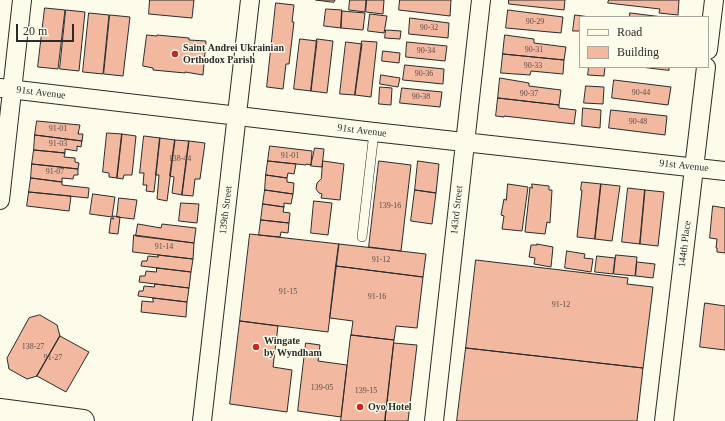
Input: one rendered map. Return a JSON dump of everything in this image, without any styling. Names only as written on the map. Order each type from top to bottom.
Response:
[{"type":"street","points":[[0,200],[6,88],[22,0]]},
{"type":"street","name":"139th Street","points":[[202,421],[250,0]]},
{"type":"street","name":"143rd Street","points":[[434,421],[481,0]]},
{"type":"street","points":[[709,42],[714,0]]},
{"type":"street","name":"144th Place","points":[[664,421],[706,68]]},
{"type":"street","name":"91st Avenue","points":[[6,88],[374,132],[725,171]]},
{"type":"street","points":[[0,410],[83,421]]},
{"type":"lane","points":[[362,237],[374,132]]},
{"type":"building","points":[[150,0],[194,0],[192,18],[149,14]]},
{"type":"building","points":[[316,0],[335,0],[334,2]]},
{"type":"building","points":[[350,0],[366,0],[365,12],[349,10]]},
{"type":"building","points":[[367,0],[384,0],[383,14],[366,12]]},
{"type":"building","points":[[400,0],[451,0],[450,16],[399,10]]},
{"type":"building","points":[[509,0],[565,0],[564,10],[509,4]]},
{"type":"building","points":[[609,0],[679,0],[678,15],[659,13],[660,9],[608,3]]},
{"type":"building","points":[[276,3],[294,5],[292,22],[294,22],[289,64],[286,64],[283,89],[267,87]]},
{"type":"building","points":[[45,8],[65,10],[58,69],[38,67]]},
{"type":"building","points":[[326,9],[342,10],[341,28],[324,26]]},
{"type":"building","points":[[66,10],[85,12],[79,71],[60,69]]},
{"type":"building","points":[[508,10],[563,17],[561,33],[506,28]]},
{"type":"building","points":[[342,11],[365,13],[363,30],[341,28]]},
{"type":"building","points":[[89,13],[109,15],[103,74],[83,72]]},
{"type":"building","points":[[630,13],[655,16],[630,16]]},
{"type":"building","points":[[370,14],[387,16],[384,33],[368,31]]},
{"type":"building","points":[[110,15],[130,17],[123,76],[104,74]]},
{"type":"building","points":[[575,15],[582,16],[579,16],[579,31],[573,31]]},
{"type":"building","points":[[410,18],[449,23],[448,38],[409,34]]},
{"type":"building","points":[[386,30],[401,31],[400,39],[385,38]]},
{"type":"building","name":"Saint Andrei Ukrainian Orthodox Parish","points":[[147,35],[189,38],[189,40],[206,41],[203,75],[153,70],[153,68],[143,66]]},
{"type":"building","points":[[505,35],[534,39],[534,43],[566,47],[564,60],[503,54]]},
{"type":"building","points":[[300,39],[317,41],[311,91],[294,89]]},
{"type":"building","points":[[317,39],[333,41],[327,93],[311,91]]},
{"type":"building","points":[[362,41],[377,42],[371,97],[355,95]]},
{"type":"building","points":[[346,42],[362,44],[355,95],[340,94]]},
{"type":"building","points":[[407,42],[447,46],[445,61],[406,57]]},
{"type":"building","points":[[383,51],[400,53],[399,63],[382,61]]},
{"type":"building","points":[[503,54],[564,60],[563,74],[531,71],[530,75],[501,73]]},
{"type":"building","points":[[405,65],[444,69],[443,84],[403,80]]},
{"type":"building","points":[[589,68],[605,68],[604,76],[588,75]]},
{"type":"building","points":[[650,68],[669,68],[669,70]]},
{"type":"building","points":[[381,75],[400,78],[398,87],[380,84]]},
{"type":"building","points":[[500,78],[529,83],[529,86],[561,90],[559,105],[498,98]]},
{"type":"building","points":[[614,80],[671,87],[668,105],[612,98]]},
{"type":"building","points":[[586,86],[604,87],[603,104],[584,103]]},
{"type":"building","points":[[380,87],[392,88],[391,105],[379,104]]},
{"type":"building","points":[[402,88],[442,92],[440,107],[400,103]]},
{"type":"building","points":[[498,98],[559,105],[559,108],[576,110],[574,124],[496,116]]},
{"type":"building","points":[[583,108],[601,110],[600,128],[582,126]]},
{"type":"building","points":[[611,110],[667,116],[665,135],[609,128]]},
{"type":"building","points":[[37,121],[80,125],[78,134],[83,134],[82,141],[35,135]]},
{"type":"building","points":[[107,133],[122,134],[117,178],[109,177],[109,173],[103,172]]},
{"type":"building","points":[[122,134],[136,136],[132,175],[124,175],[123,179],[117,178]]},
{"type":"building","points":[[35,135],[82,141],[81,147],[77,146],[77,151],[65,149],[65,153],[34,150]]},
{"type":"building","points":[[144,136],[160,138],[154,192],[146,191],[147,185],[143,185],[144,173],[140,173]]},
{"type":"building","points":[[160,138],[175,140],[167,201],[157,199],[159,175],[156,175]]},
{"type":"building","points":[[175,140],[189,141],[182,195],[172,193],[174,177],[170,176]]},
{"type":"building","points":[[189,141],[205,143],[200,179],[195,179],[193,196],[182,195]]},
{"type":"building","points":[[270,146],[312,151],[311,165],[268,161]]},
{"type":"building","points":[[315,148],[324,149],[322,167],[311,166]]},
{"type":"building","points":[[34,150],[65,153],[64,157],[75,158],[75,162],[79,163],[78,169],[32,164]]},
{"type":"building","points":[[268,161],[296,164],[294,174],[288,173],[287,178],[266,175]]},
{"type":"building","points":[[323,161],[344,164],[340,200],[321,198],[322,194],[316,189],[317,183],[321,179]]},
{"type":"building","points":[[379,161],[411,165],[401,251],[369,247]]},
{"type":"building","points":[[418,161],[439,164],[436,193],[415,190]]},
{"type":"building","points":[[32,164],[78,169],[78,175],[74,175],[73,179],[62,178],[62,182],[31,178]]},
{"type":"building","points":[[266,175],[287,178],[287,182],[294,183],[293,194],[265,190]]},
{"type":"building","points":[[31,178],[62,182],[62,185],[89,188],[88,198],[29,192]]},
{"type":"building","points":[[582,182],[601,184],[595,239],[577,237]]},
{"type":"building","points":[[508,184],[528,187],[522,231],[502,229],[504,216],[501,215],[504,199],[506,200]]},
{"type":"building","points":[[532,184],[549,186],[549,190],[552,190],[550,223],[547,222],[545,234],[525,232],[530,187],[532,188]]},
{"type":"building","points":[[601,184],[620,186],[612,241],[595,239]]},
{"type":"building","points":[[628,188],[645,190],[640,244],[622,242]]},
{"type":"building","points":[[265,190],[293,194],[291,204],[284,203],[284,207],[263,204]]},
{"type":"building","points":[[415,190],[436,193],[432,224],[411,221]]},
{"type":"building","points":[[645,190],[664,192],[658,246],[640,244]]},
{"type":"building","points":[[29,192],[71,196],[69,211],[27,206]]},
{"type":"building","points":[[93,194],[115,197],[112,217],[90,214]]},
{"type":"building","points":[[119,198],[137,200],[134,219],[117,217]]},
{"type":"building","points":[[314,201],[332,203],[328,235],[311,233]]},
{"type":"building","points":[[181,203],[199,204],[197,223],[179,221]]},
{"type":"building","points":[[263,204],[284,207],[283,212],[290,213],[289,223],[261,220]]},
{"type":"building","points":[[713,206],[725,208],[725,253],[717,252],[717,239],[710,238]]},
{"type":"building","points":[[113,216],[120,217],[118,234],[109,233],[111,218],[113,219]]},
{"type":"building","points":[[261,220],[289,223],[288,233],[281,232],[280,237],[259,235]]},
{"type":"building","points":[[138,224],[161,228],[162,224],[196,228],[194,243],[136,236]]},
{"type":"building","points":[[250,234],[339,244],[328,332],[240,321]]},
{"type":"building","points":[[134,235],[194,243],[193,259],[133,252]]},
{"type":"building","points":[[339,244],[426,254],[423,277],[336,266]]},
{"type":"building","points":[[537,244],[553,247],[551,267],[534,264],[535,258],[529,257],[531,245]]},
{"type":"building","points":[[567,251],[585,254],[584,258],[593,259],[591,272],[565,268]]},
{"type":"building","points":[[158,255],[193,259],[191,272],[141,266],[142,261],[147,261],[148,256],[158,257]]},
{"type":"building","points":[[616,255],[637,257],[635,276],[614,274]]},
{"type":"building","points":[[597,256],[615,258],[613,274],[595,272]]},
{"type":"building","points":[[476,260],[628,278],[627,284],[653,287],[643,368],[466,348]]},
{"type":"building","points":[[637,262],[655,264],[653,278],[636,276]]},
{"type":"building","points":[[336,266],[423,277],[417,328],[396,326],[394,340],[351,335],[353,321],[330,318]]},
{"type":"building","points":[[157,268],[191,272],[189,288],[139,282],[140,276],[145,276],[146,271],[156,272]]},
{"type":"building","points":[[155,284],[189,288],[187,302],[138,296],[139,291],[143,291],[144,286],[154,287]]},
{"type":"building","points":[[153,298],[187,302],[186,317],[141,312],[142,301],[153,302]]},
{"type":"building","points":[[705,303],[725,306],[725,350],[700,347]]},
{"type":"building","points":[[40,315],[57,325],[60,336],[37,376],[27,379],[9,369],[7,358],[29,318]]},
{"type":"building","name":"Wingate by Wyndham","points":[[240,321],[278,326],[273,367],[292,370],[287,412],[230,404]]},
{"type":"building","points":[[351,335],[394,340],[385,421],[341,421]]},
{"type":"building","points":[[60,336],[89,352],[66,392],[37,376]]},
{"type":"building","points":[[306,343],[320,345],[318,361],[347,365],[341,417],[298,411]]},
{"type":"building","points":[[394,343],[417,345],[408,421],[385,421]]},
{"type":"building","points":[[466,348],[643,368],[637,421],[457,421]]},
{"type":"place","name":"Saint Andrei Ukrainian Orthodox Parish","points":[[175,54]]},
{"type":"place","name":"Wingate by Wyndham","points":[[256,347]]},
{"type":"place","name":"Oyo Hotel","points":[[360,407]]}]
